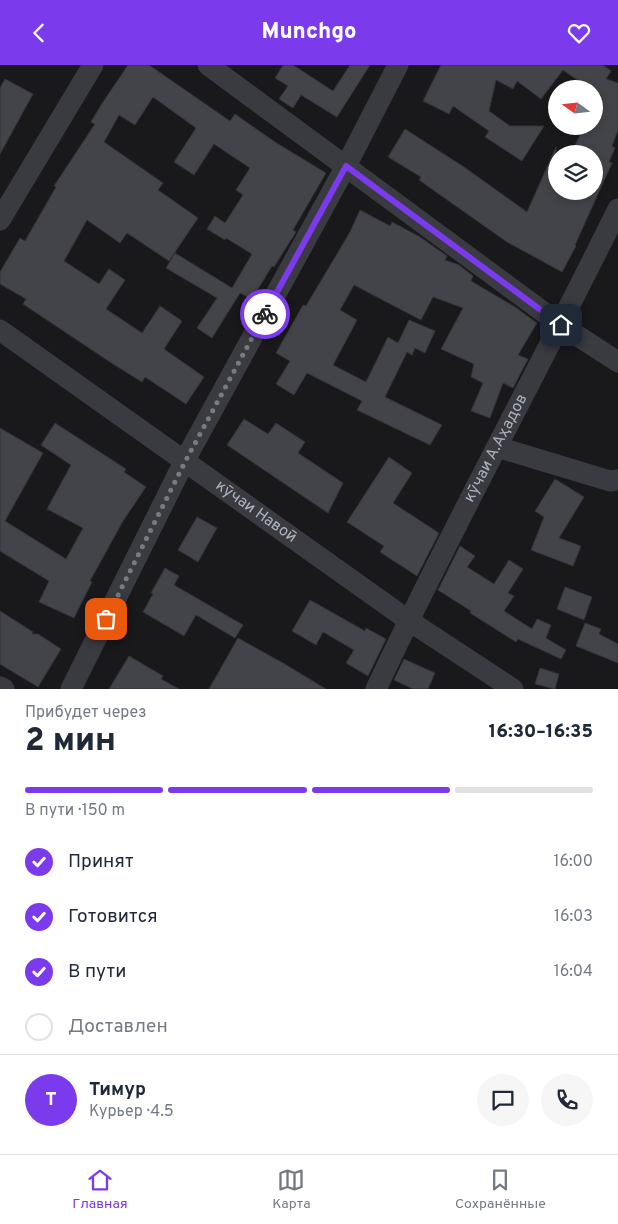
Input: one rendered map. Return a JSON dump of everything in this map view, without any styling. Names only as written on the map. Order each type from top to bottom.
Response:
[{"type":"street","points":[[0,220],[93,65]]},
{"type":"street","points":[[208,65],[561,325],[618,362]]},
{"type":"street","points":[[71,689],[186,460],[346,166],[398,65]]},
{"type":"street","name":"кӯчаи А.Аҳадов","points":[[376,689],[408,620],[561,325],[618,209]]},
{"type":"street","name":"кӯчаи Навоӣ","points":[[0,330],[186,460],[408,620],[513,689]]},
{"type":"street","points":[[498,447],[610,481],[618,480]]},
{"type":"street","points":[[0,687],[4,689]]},
{"type":"building","points":[[128,65],[149,65],[230,121],[235,114],[275,142],[326,173],[293,230],[296,232],[252,299],[240,293],[212,338],[197,328],[217,298],[166,268],[175,253],[232,288],[252,254],[207,229],[215,216],[225,223],[243,195],[236,190],[250,168],[214,144],[194,175],[174,162],[196,128],[153,97],[135,125],[119,115],[104,142],[163,183],[158,190],[198,218],[169,261],[127,233],[120,243],[87,220],[64,261],[99,284],[109,269],[125,280],[106,309],[142,333],[160,306],[182,321],[164,349],[204,377],[186,404],[145,377],[142,382],[113,364],[23,304],[26,299],[0,284],[0,272],[20,238],[25,241],[56,187],[54,186],[95,124],[91,122]]},
{"type":"building","points":[[283,65],[293,65],[333,91],[350,65],[370,65],[337,117],[301,95],[293,108],[279,99],[288,86],[275,78]]},
{"type":"building","points":[[441,65],[603,65],[611,71],[606,79],[618,83],[618,130],[612,146],[615,148],[609,162],[612,163],[603,183],[603,145],[575,145],[580,135],[603,135],[603,80],[577,80],[563,70],[555,80],[548,80],[548,90],[541,99],[517,81],[513,89],[496,80],[489,111],[510,126],[544,126],[522,161],[485,137],[489,131],[453,106],[449,114],[423,101]]},
{"type":"building","points":[[5,79],[33,94],[0,154],[0,88]]},
{"type":"building","points":[[405,129],[464,167],[527,212],[548,165],[548,200],[595,200],[576,246],[562,272],[507,242],[419,180],[421,177],[388,157]]},
{"type":"building","points":[[360,210],[390,226],[392,222],[420,237],[447,256],[445,260],[459,265],[473,276],[471,281],[515,307],[537,323],[518,355],[528,359],[513,388],[503,383],[490,418],[471,411],[483,383],[471,377],[474,364],[441,349],[463,308],[433,297],[421,320],[354,285],[340,310],[357,320],[333,365],[366,382],[388,337],[398,343],[409,320],[435,331],[425,353],[415,348],[412,355],[407,352],[385,397],[442,425],[430,445],[357,410],[362,401],[307,373],[294,395],[276,384],[290,361],[276,353],[303,305],[306,306],[350,232]]},
{"type":"building","points":[[244,419],[268,434],[276,423],[305,442],[298,453],[343,483],[328,513],[227,445]]},
{"type":"building","points":[[55,423],[126,469],[124,472],[146,487],[123,521],[90,581],[92,582],[74,618],[39,602],[49,581],[0,551],[0,428],[43,453],[5,521],[66,559],[83,528],[47,509],[71,465],[41,445]]},
{"type":"building","points":[[389,457],[412,473],[393,503],[439,533],[417,576],[380,552],[384,546],[347,522]]},
{"type":"building","points":[[555,479],[584,497],[559,538],[581,546],[573,566],[531,550],[544,517],[535,511]]},
{"type":"building","points":[[197,517],[217,528],[198,562],[178,550]]},
{"type":"building","points":[[460,546],[475,556],[467,567],[494,584],[509,560],[523,569],[508,593],[514,596],[504,611],[532,629],[537,619],[551,625],[546,638],[566,650],[561,659],[518,639],[516,642],[438,590]]},
{"type":"building","points":[[165,568],[179,576],[174,585],[243,625],[235,638],[196,615],[184,636],[143,612]]},
{"type":"building","points":[[565,587],[592,597],[584,620],[557,609]]},
{"type":"building","points":[[310,600],[365,631],[366,628],[386,639],[368,676],[346,663],[354,650],[323,632],[316,645],[292,631]]},
{"type":"building","points":[[0,611],[33,632],[32,634],[38,634],[61,649],[38,687],[0,664]]},
{"type":"building","points":[[585,623],[601,629],[599,634],[618,644],[618,663],[576,646]]},
{"type":"building","points":[[238,638],[283,663],[326,689],[209,689]]},
{"type":"building","points":[[129,656],[163,676],[161,679],[179,689],[109,689]]},
{"type":"building","points":[[404,659],[435,673],[428,689],[413,689],[394,680]]},
{"type":"building","points":[[540,668],[559,674],[555,689],[535,684]]},
{"type":"way so far","points":[[106,619],[186,460],[265,314]]},
{"type":"route","points":[[265,314],[346,166],[561,325]]}]
